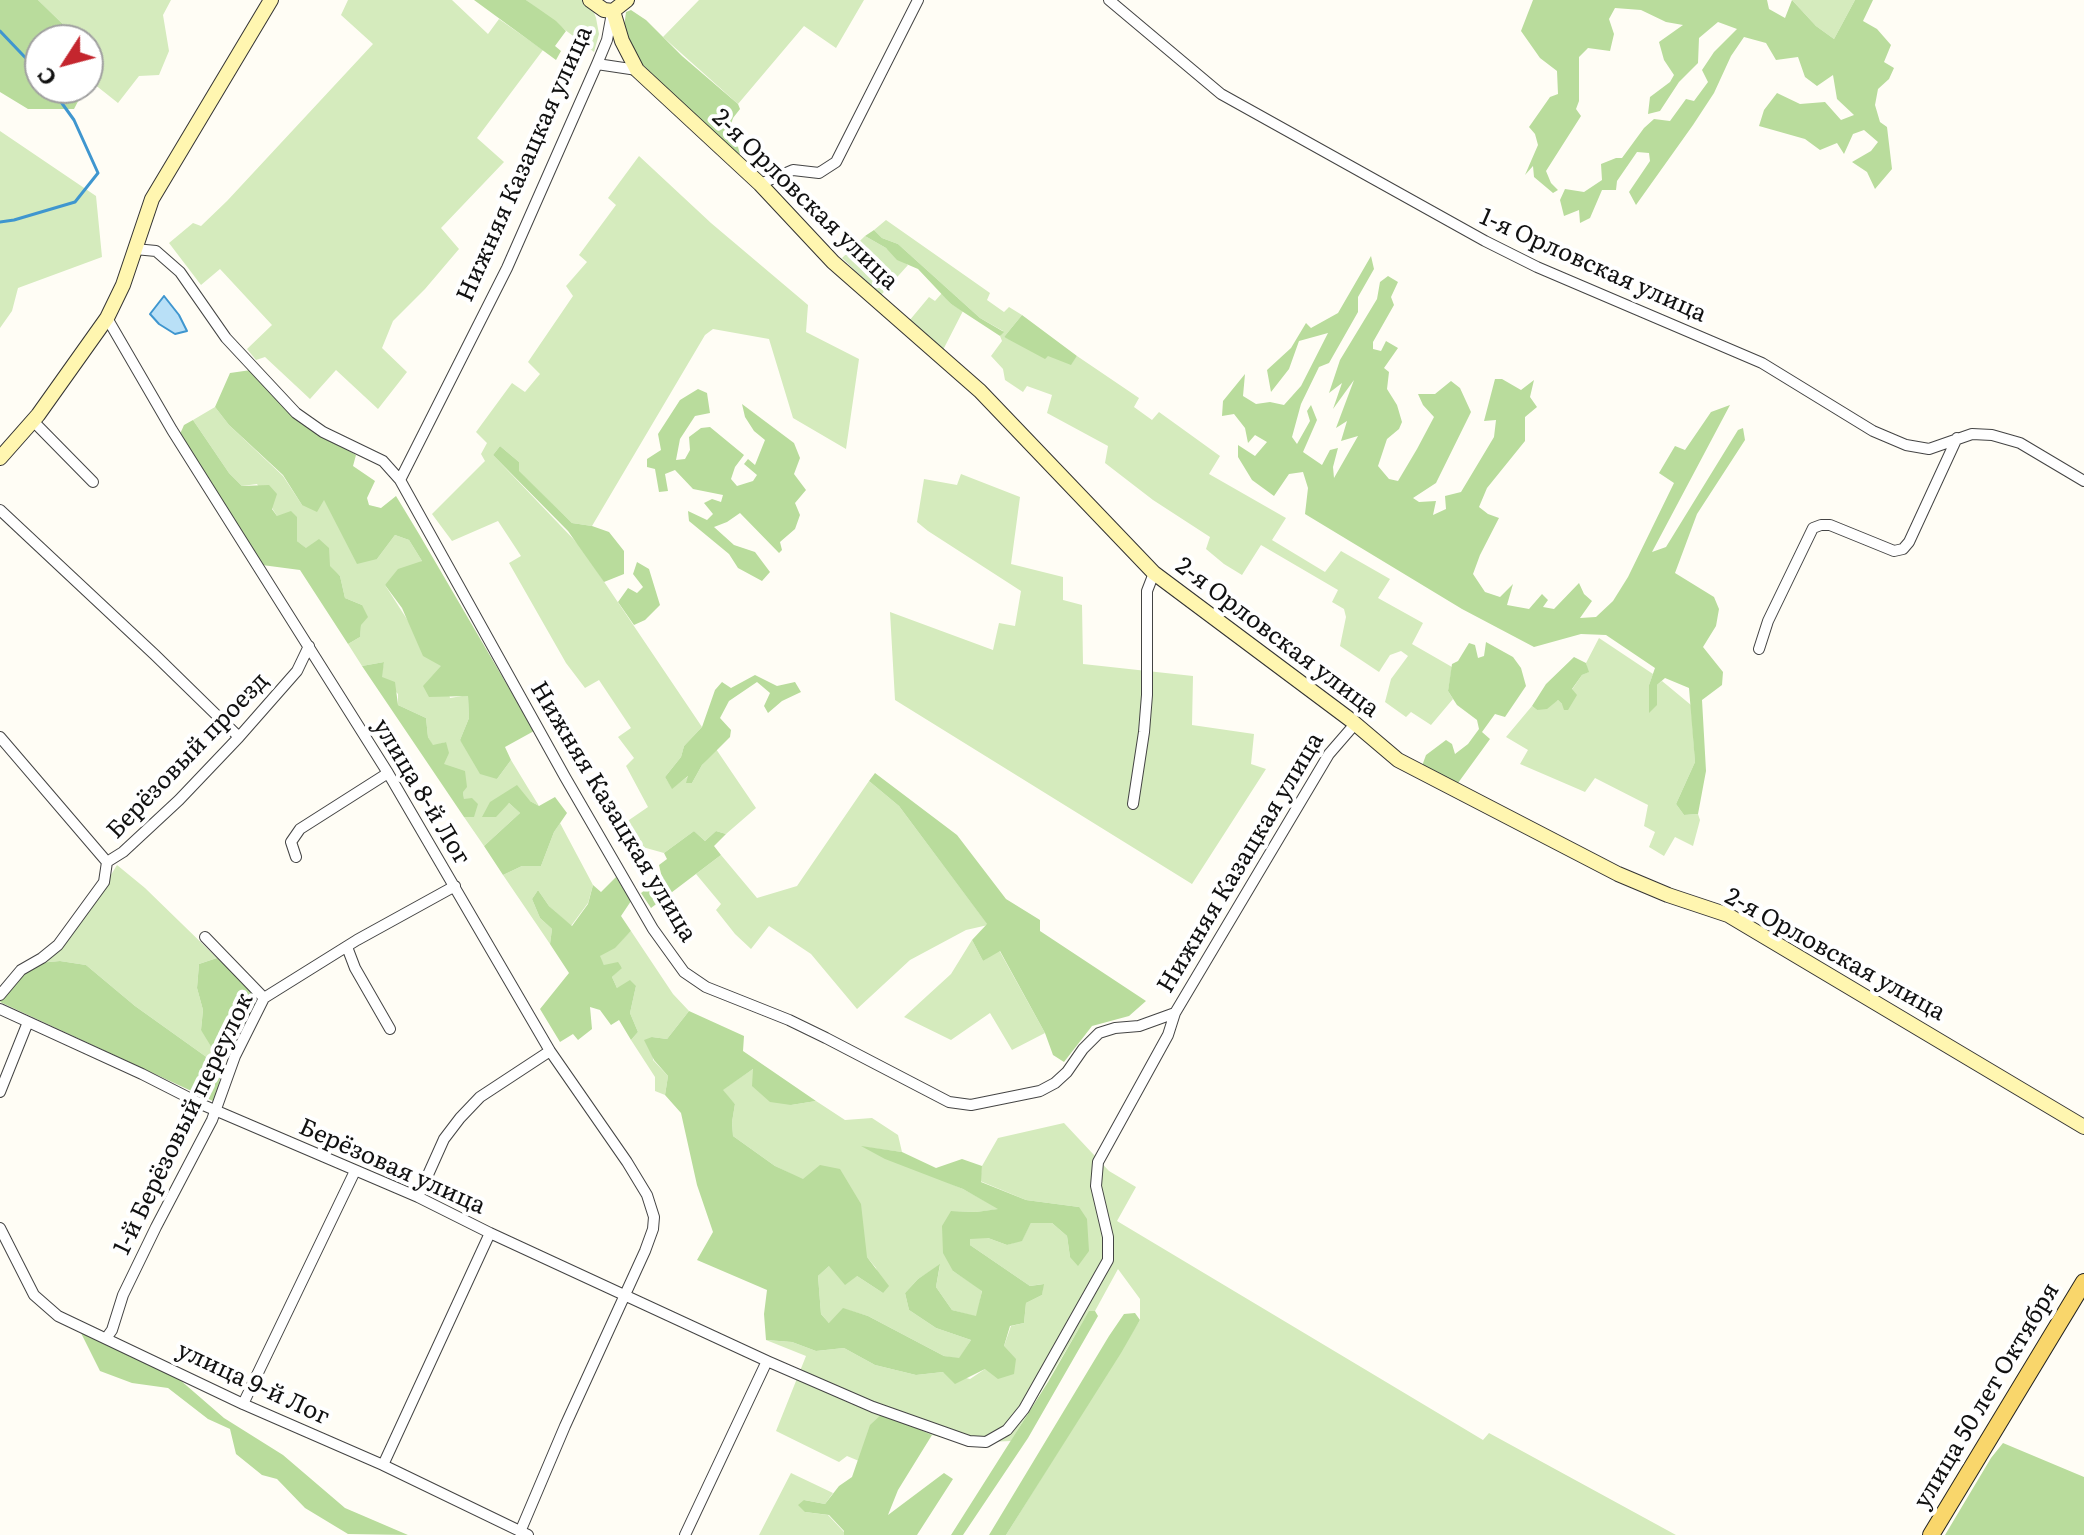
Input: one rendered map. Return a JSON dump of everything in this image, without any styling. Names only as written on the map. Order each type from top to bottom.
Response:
[{"type":"main road","name":"улица 50 лет Октября","points":[[1931,1535],[2084,1282]]},
{"type":"street","points":[[0,458],[33,421],[107,318],[123,285],[152,199],[271,0]]},
{"type":"street","points":[[590,0],[604,10],[613,11]]},
{"type":"street","name":"Нижняя Казацкая улица","points":[[400,480],[507,268],[607,40],[613,11],[627,0]]},
{"type":"street","points":[[760,184],[793,170],[819,173],[836,162],[918,0]]},
{"type":"street","name":"1-я Орловская улица","points":[[1109,0],[1221,94],[1537,267],[1762,363],[1873,431],[1906,445],[1929,449],[1957,438],[1983,434],[2006,438],[2033,450],[2084,481]]},
{"type":"street","name":"2-я Орловская улица","points":[[613,11],[622,41],[637,70],[760,184],[833,262],[980,391],[1154,573],[1355,724],[1398,760],[1606,868],[1668,895],[1728,915],[2084,1127]]},
{"type":"street","points":[[597,64],[637,70]]},
{"type":"street","name":"Нижняя Казацкая улица","points":[[135,249],[156,251],[180,272],[226,338],[296,413],[323,432],[383,461],[400,480],[558,765],[653,929],[684,972],[706,987],[789,1020],[949,1102],[971,1105],[1040,1091],[1067,1072],[1099,1033],[1139,1026],[1175,1013],[1329,754],[1355,724]]},
{"type":"street","name":"улица 8-й Лог","points":[[107,318],[180,442],[388,773],[550,1051],[627,1162],[654,1217],[653,1229],[627,1295],[565,1426],[524,1533]]},
{"type":"street","points":[[33,421],[93,482]]},
{"type":"street","points":[[1759,649],[1768,621],[1813,528],[1830,525],[1894,551],[1903,549],[1957,438]]},
{"type":"street","points":[[0,510],[239,737]]},
{"type":"street","points":[[1133,804],[1147,695],[1147,591],[1154,573]]},
{"type":"street","name":"Берёзовый проезд","points":[[0,995],[21,970],[58,945],[104,882],[107,862],[123,852],[179,800],[239,737],[297,671],[309,646]]},
{"type":"street","points":[[0,737],[107,862]]},
{"type":"street","points":[[296,857],[291,842],[300,829],[388,773]]},
{"type":"street","name":"1-й Берёзовый переулок","points":[[107,1337],[123,1295],[216,1111],[235,1056],[264,998],[455,886]]},
{"type":"street","points":[[205,937],[264,998]]},
{"type":"street","points":[[347,947],[355,968],[390,1029]]},
{"type":"street","name":"Берёзовая улица","points":[[0,1009],[216,1111],[418,1197],[767,1361],[873,1407],[969,1441],[986,1442],[1007,1430],[1024,1409],[1108,1260],[1108,1237],[1096,1186],[1098,1162],[1168,1035],[1175,1013]]},
{"type":"street","points":[[0,1092],[28,1022]]},
{"type":"street","points":[[418,1197],[444,1139],[460,1118],[480,1097],[550,1051]]},
{"type":"street","points":[[243,1404],[355,1171]]},
{"type":"street","name":"улица 9-й Лог","points":[[0,1228],[34,1295],[58,1316],[524,1533]]},
{"type":"street","points":[[383,1465],[490,1233]]},
{"type":"street","points":[[685,1535],[767,1361]]},
{"type":"green space","points":[[0,0],[38,0],[63,24],[24,24],[24,104],[77,104],[74,109],[28,109],[0,92]]},
{"type":"green space","points":[[38,0],[171,0],[163,15],[169,51],[159,75],[139,76],[118,103],[104,92],[104,24],[63,24]]},
{"type":"green space","points":[[348,0],[452,0],[488,34],[499,19],[543,50],[477,138],[504,162],[441,228],[459,249],[393,321],[382,348],[407,372],[378,409],[336,370],[310,399],[265,357],[256,360],[247,349],[272,325],[220,269],[201,285],[169,243],[193,223],[201,226],[227,201],[373,44],[341,15]]},
{"type":"green space","points":[[474,0],[526,0],[556,21],[566,31],[555,46],[561,51],[556,60]]},
{"type":"green space","points":[[526,0],[584,0],[592,7],[596,18],[599,34],[594,52]]},
{"type":"green space","points":[[699,0],[864,0],[836,48],[804,26],[738,104],[663,37]]},
{"type":"green space","points":[[1533,0],[1767,0],[1769,9],[1785,18],[1792,0],[1816,26],[1834,39],[1855,0],[1873,0],[1863,21],[1877,29],[1891,45],[1884,62],[1894,68],[1889,79],[1878,89],[1875,105],[1880,122],[1887,127],[1892,169],[1875,189],[1867,172],[1852,162],[1871,151],[1878,142],[1864,130],[1853,134],[1844,154],[1837,143],[1820,150],[1805,139],[1759,126],[1764,110],[1777,93],[1800,104],[1825,102],[1841,120],[1854,115],[1837,99],[1833,75],[1817,86],[1805,77],[1798,57],[1776,60],[1766,43],[1744,37],[1731,56],[1714,93],[1636,205],[1629,192],[1650,161],[1649,153],[1637,152],[1617,181],[1616,190],[1602,190],[1590,218],[1580,223],[1579,210],[1564,216],[1560,200],[1565,189],[1584,192],[1602,180],[1601,164],[1622,158],[1654,119],[1670,121],[1686,99],[1694,101],[1708,82],[1702,70],[1714,52],[1737,29],[1718,22],[1699,38],[1698,63],[1679,82],[1660,111],[1648,114],[1650,97],[1670,82],[1674,75],[1664,60],[1659,42],[1683,25],[1666,22],[1641,10],[1615,8],[1609,19],[1614,34],[1610,51],[1588,48],[1579,57],[1579,101],[1576,109],[1581,116],[1546,171],[1558,190],[1553,193],[1534,177],[1533,166],[1525,175],[1538,145],[1529,127],[1550,97],[1558,94],[1557,71],[1540,58],[1521,31]]},
{"type":"green space","points":[[1792,0],[1855,0],[1834,39],[1816,26]]},
{"type":"green space","points":[[631,10],[738,104],[740,109],[733,118],[727,136],[738,147],[740,154],[733,152],[641,63],[623,35],[626,12]]},
{"type":"green space","points":[[0,131],[96,196],[102,257],[18,288],[12,311],[0,328]]},
{"type":"green space","points":[[639,156],[711,223],[808,305],[806,332],[859,359],[846,449],[793,418],[769,339],[713,329],[705,335],[592,526],[572,523],[518,471],[519,462],[500,446],[493,455],[580,546],[702,727],[684,746],[681,757],[665,777],[672,788],[690,775],[692,783],[716,749],[756,808],[726,834],[716,831],[705,841],[694,831],[664,853],[646,848],[631,859],[613,831],[648,807],[626,766],[634,758],[618,737],[631,728],[599,680],[585,688],[566,663],[509,563],[521,556],[498,521],[452,541],[432,514],[485,461],[481,454],[487,443],[476,432],[512,383],[525,392],[540,374],[528,362],[573,296],[566,286],[587,262],[579,255],[616,205],[608,198]]},
{"type":"green space","points":[[886,220],[990,293],[987,300],[1004,312],[1009,307],[1022,315],[1004,337],[1071,364],[1077,356],[1139,398],[1134,407],[1152,420],[1159,412],[1220,456],[1209,474],[1286,518],[1272,540],[1325,572],[1341,551],[1390,579],[1378,598],[1423,623],[1412,644],[1452,667],[1448,691],[1453,699],[1431,725],[1411,712],[1406,717],[1385,702],[1391,679],[1408,656],[1401,651],[1390,655],[1379,672],[1340,646],[1346,617],[1344,609],[1332,602],[1338,590],[1261,545],[1242,575],[1224,564],[1206,549],[1210,537],[1153,500],[1105,463],[1108,446],[1047,413],[1052,395],[1027,386],[1023,392],[1005,380],[1003,369],[991,356],[1002,341],[1000,336],[1003,331],[980,318],[898,244],[882,238],[874,230]]},
{"type":"green space","points":[[874,230],[882,238],[898,244],[980,318],[1004,332],[1000,336],[951,304],[918,269],[897,260],[886,248],[865,236]]},
{"type":"green space","points":[[865,236],[908,265],[881,295],[842,258]]},
{"type":"green space","points":[[1371,256],[1374,269],[1358,297],[1358,312],[1329,363],[1319,367],[1301,404],[1292,437],[1297,444],[1310,421],[1307,411],[1311,405],[1317,420],[1303,452],[1322,465],[1330,450],[1338,448],[1333,467],[1334,478],[1358,436],[1341,441],[1347,421],[1336,428],[1354,380],[1333,409],[1342,383],[1329,393],[1340,360],[1377,299],[1380,282],[1388,276],[1398,282],[1391,297],[1394,305],[1373,342],[1373,349],[1381,351],[1386,341],[1398,348],[1384,368],[1389,372],[1387,389],[1397,405],[1402,422],[1387,439],[1378,466],[1389,479],[1398,481],[1417,449],[1434,417],[1418,394],[1435,394],[1451,381],[1460,388],[1471,412],[1436,483],[1413,498],[1419,502],[1436,501],[1433,515],[1446,509],[1445,496],[1461,492],[1494,437],[1496,420],[1484,421],[1495,379],[1502,379],[1521,390],[1534,380],[1530,397],[1537,407],[1525,417],[1525,441],[1487,488],[1479,507],[1499,518],[1473,574],[1485,592],[1500,597],[1513,584],[1507,605],[1529,609],[1542,594],[1548,600],[1543,607],[1554,609],[1579,583],[1592,601],[1580,618],[1596,617],[1613,601],[1628,577],[1674,483],[1659,473],[1675,446],[1685,450],[1711,412],[1730,405],[1652,552],[1666,547],[1738,430],[1743,428],[1745,440],[1697,514],[1675,573],[1714,597],[1719,609],[1716,626],[1703,647],[1723,672],[1722,685],[1702,700],[1706,771],[1698,814],[1684,815],[1676,804],[1695,762],[1689,688],[1665,678],[1657,685],[1657,705],[1649,713],[1649,685],[1655,668],[1606,635],[1581,634],[1534,647],[1462,609],[1305,514],[1308,488],[1303,472],[1289,474],[1274,496],[1252,480],[1238,457],[1238,445],[1255,456],[1267,442],[1255,435],[1248,443],[1245,428],[1234,414],[1222,416],[1223,401],[1245,374],[1243,396],[1256,404],[1270,402],[1284,405],[1301,386],[1328,333],[1299,341],[1289,369],[1271,392],[1267,370],[1291,348],[1306,323],[1311,328],[1338,313]]},
{"type":"green space","points":[[942,293],[951,304],[963,311],[943,350],[909,321],[929,297],[935,301]]},
{"type":"green space","points":[[1022,315],[1077,356],[1071,365],[1048,356],[1045,359],[1004,337]]},
{"type":"green space","points":[[251,370],[294,418],[356,455],[353,466],[375,481],[367,498],[369,505],[381,508],[396,496],[419,534],[534,731],[505,747],[511,760],[497,779],[480,774],[460,740],[469,718],[468,696],[429,697],[423,686],[441,666],[423,656],[402,608],[385,585],[398,569],[422,561],[409,540],[395,535],[377,559],[357,564],[324,500],[317,512],[302,505],[283,475],[229,425],[215,407],[230,373]]},
{"type":"green space","points":[[698,389],[707,393],[710,413],[695,416],[680,439],[676,460],[685,459],[690,450],[689,437],[701,428],[710,427],[744,455],[731,479],[737,486],[753,481],[757,475],[744,464],[748,459],[755,465],[765,440],[745,417],[742,404],[794,443],[800,458],[794,474],[806,490],[795,503],[800,515],[795,529],[780,542],[782,550],[779,553],[740,513],[714,527],[734,545],[755,552],[770,572],[762,581],[738,568],[729,554],[689,521],[688,511],[707,520],[713,514],[704,503],[712,499],[721,502],[723,495],[693,489],[675,470],[665,474],[668,491],[659,492],[655,469],[647,467],[647,459],[661,450],[658,434],[680,400]]},
{"type":"green space","points":[[215,407],[229,425],[283,476],[302,505],[324,499],[337,522],[377,559],[395,535],[409,540],[422,561],[385,585],[442,666],[450,698],[468,695],[469,718],[460,740],[497,779],[511,760],[539,806],[530,801],[491,802],[483,817],[509,803],[520,813],[484,846],[464,817],[474,817],[463,792],[443,764],[446,742],[433,746],[428,737],[426,718],[398,705],[398,694],[381,677],[384,662],[362,666],[348,644],[360,637],[362,605],[345,598],[340,576],[297,541],[295,529],[277,516],[257,484],[242,486],[229,473],[193,420]]},
{"type":"green space","points":[[193,420],[229,473],[242,486],[269,485],[277,494],[272,509],[277,516],[291,511],[297,517],[297,541],[306,548],[319,539],[329,548],[330,566],[340,576],[345,598],[362,605],[368,617],[361,625],[360,637],[348,644],[300,570],[262,565],[180,434],[184,425]]},
{"type":"green space","points":[[500,446],[519,462],[519,471],[572,523],[609,532],[624,551],[624,574],[604,582],[568,531],[493,455]]},
{"type":"green space","points":[[961,474],[1020,497],[1011,564],[1063,577],[1063,600],[1082,605],[1083,664],[1193,676],[1192,725],[1254,734],[1251,764],[1266,769],[1192,884],[895,700],[890,612],[993,650],[999,623],[1015,626],[1021,591],[917,522],[924,479],[957,485]]},
{"type":"green space","points":[[637,562],[649,569],[660,605],[645,620],[634,625],[618,602],[628,588],[637,593],[643,587],[633,574]]},
{"type":"green space","points":[[1599,638],[1653,674],[1649,685],[1656,705],[1657,685],[1662,681],[1691,705],[1695,762],[1676,804],[1684,815],[1698,814],[1700,820],[1693,846],[1675,837],[1664,856],[1649,847],[1655,832],[1644,826],[1648,805],[1595,778],[1585,792],[1520,764],[1528,750],[1506,737],[1532,706],[1537,710],[1558,700],[1562,704],[1582,675],[1588,672],[1586,663]]},
{"type":"green space","points":[[1486,642],[1513,657],[1521,668],[1526,686],[1505,717],[1495,714],[1482,732],[1490,739],[1458,783],[1422,766],[1426,755],[1446,740],[1452,744],[1455,754],[1468,744],[1479,729],[1477,720],[1457,705],[1448,691],[1452,664],[1458,661],[1469,643],[1475,645],[1478,658],[1484,656]]},
{"type":"green space","points":[[1574,657],[1586,663],[1589,672],[1582,675],[1572,689],[1577,695],[1568,710],[1564,710],[1558,700],[1547,709],[1537,710],[1532,706],[1546,684]]},
{"type":"green space","points":[[384,662],[382,677],[395,682],[398,705],[426,718],[428,737],[433,745],[446,742],[449,753],[444,764],[465,771],[467,787],[463,792],[464,799],[472,798],[478,804],[474,817],[464,817],[362,666]]},
{"type":"green space","points":[[755,675],[777,686],[795,682],[801,692],[782,701],[768,713],[764,706],[770,693],[757,682],[729,701],[720,718],[731,730],[730,737],[702,765],[692,783],[686,783],[688,776],[672,789],[665,777],[681,757],[684,746],[702,727],[715,690],[722,682],[731,688]]},
{"type":"green space","points":[[875,773],[957,835],[1006,899],[1040,920],[1040,931],[1146,1001],[1129,1016],[1092,1026],[1064,1062],[1053,1055],[1045,1033],[1000,951],[983,961],[972,940],[987,924],[899,806],[869,781]]},
{"type":"green space","points":[[869,781],[899,806],[988,925],[966,930],[910,960],[857,1009],[811,954],[769,926],[751,949],[716,910],[721,904],[696,874],[721,855],[757,898],[797,886]]},
{"type":"green space","points":[[517,785],[530,801],[539,806],[555,797],[567,813],[554,832],[541,866],[522,866],[503,875],[484,846],[520,813],[509,803],[496,817],[482,817],[490,802]]},
{"type":"green space","points":[[560,823],[593,885],[588,903],[571,926],[549,906],[538,890],[532,899],[540,918],[552,929],[550,944],[503,875],[522,866],[541,866]]},
{"type":"green space","points":[[694,831],[705,841],[716,831],[726,834],[714,846],[721,855],[651,908],[641,893],[662,878],[659,865],[667,859],[664,853]]},
{"type":"green space","points":[[117,865],[217,958],[199,964],[197,988],[203,1010],[201,1030],[227,1045],[240,1032],[226,1055],[220,1079],[219,1066],[135,1006],[86,965],[60,961],[39,963],[85,917]]},
{"type":"green space","points":[[616,877],[631,901],[621,916],[631,931],[615,948],[600,956],[604,965],[618,962],[622,968],[612,977],[617,988],[630,980],[636,986],[630,1013],[638,1032],[631,1040],[619,1020],[611,1025],[600,1010],[590,1007],[592,1029],[578,1040],[573,1034],[560,1042],[540,1009],[569,973],[550,944],[552,929],[540,918],[532,899],[538,890],[549,906],[572,926],[588,904],[593,885],[601,892]]},
{"type":"green space","points":[[631,931],[673,994],[689,1011],[667,1039],[652,1037],[653,1060],[668,1076],[665,1095],[655,1091],[655,1077],[631,1040],[638,1032],[630,1013],[636,986],[617,988],[612,977],[622,967],[604,965],[599,956],[615,947]]},
{"type":"green space","points":[[972,940],[983,961],[999,950],[1045,1033],[1012,1050],[990,1013],[951,1040],[904,1017],[951,974]]},
{"type":"green space","points":[[217,958],[253,991],[257,1004],[240,1032],[227,1045],[212,1048],[201,1030],[203,1010],[197,988],[199,964]]},
{"type":"green space","points":[[60,961],[86,965],[135,1006],[219,1066],[220,1079],[215,1102],[0,1002],[2,994],[26,971],[39,963]]},
{"type":"green space","points":[[689,1011],[744,1036],[743,1051],[816,1101],[791,1105],[770,1102],[752,1086],[753,1069],[723,1090],[735,1104],[733,1136],[775,1166],[803,1179],[820,1165],[840,1169],[861,1204],[867,1257],[889,1286],[883,1293],[857,1276],[845,1285],[829,1266],[818,1276],[821,1314],[829,1323],[843,1308],[868,1316],[944,1356],[959,1358],[971,1340],[936,1328],[909,1310],[905,1293],[918,1279],[940,1264],[936,1287],[952,1310],[976,1316],[982,1291],[953,1271],[943,1253],[942,1226],[951,1211],[998,1209],[963,1189],[885,1159],[861,1146],[902,1152],[936,1168],[962,1159],[982,1166],[981,1182],[1026,1200],[1079,1207],[1087,1219],[1089,1251],[1078,1266],[1070,1257],[1067,1236],[1052,1223],[1031,1223],[1022,1241],[1007,1245],[988,1238],[970,1239],[970,1245],[1030,1286],[1044,1284],[1042,1295],[1026,1303],[1024,1323],[1010,1326],[1004,1346],[1016,1359],[1014,1374],[998,1379],[985,1369],[955,1384],[943,1372],[916,1375],[875,1365],[844,1348],[816,1351],[792,1342],[766,1340],[764,1314],[767,1290],[697,1260],[713,1232],[697,1185],[681,1113],[665,1095],[668,1076],[654,1060],[644,1040],[652,1037],[667,1039]]},
{"type":"green space","points":[[753,1069],[791,1105],[816,1101],[845,1120],[872,1118],[898,1135],[902,1152],[864,1147],[963,1189],[1000,1209],[951,1211],[953,1271],[982,1290],[977,1317],[952,1310],[936,1287],[940,1265],[918,1279],[905,1293],[909,1310],[936,1328],[971,1340],[959,1359],[944,1356],[868,1316],[844,1309],[830,1324],[821,1314],[818,1276],[830,1265],[857,1276],[883,1293],[876,1268],[803,1180],[775,1166],[733,1136],[735,1104],[722,1090]]},
{"type":"green space","points":[[1064,1123],[1109,1171],[1136,1187],[1117,1221],[1483,1440],[1489,1433],[1676,1535],[1006,1535],[1140,1320],[1140,1299],[1118,1269],[1095,1311],[1089,1312],[1011,1441],[965,1443],[932,1435],[883,1413],[859,1461],[847,1456],[839,1462],[776,1431],[806,1356],[766,1340],[792,1342],[816,1351],[844,1348],[875,1365],[916,1375],[943,1372],[970,1379],[985,1369],[1004,1346],[1011,1326],[1024,1323],[1026,1303],[1042,1295],[1043,1284],[1030,1286],[970,1245],[970,1238],[988,1238],[1007,1245],[1022,1240],[1031,1223],[1052,1223],[1067,1236],[1070,1257],[1079,1207],[1026,1200],[980,1181],[982,1166],[998,1138]]},
{"type":"green space","points":[[1089,1311],[1095,1311],[1098,1316],[1028,1438],[963,1535],[951,1535],[1048,1382]]},
{"type":"green space","points":[[1135,1313],[1140,1320],[1121,1353],[1006,1535],[989,1535],[1109,1336],[1124,1314]]},
{"type":"green space","points":[[78,1327],[172,1373],[224,1418],[283,1455],[345,1508],[408,1535],[348,1534],[305,1508],[277,1479],[262,1475],[236,1454],[230,1429],[208,1419],[168,1388],[132,1383],[100,1371]]},
{"type":"green space","points":[[883,1413],[932,1435],[898,1490],[888,1515],[944,1473],[953,1479],[917,1535],[844,1535],[829,1515],[805,1512],[798,1505],[804,1500],[825,1504],[839,1486],[852,1477],[870,1425]]},
{"type":"green space","points":[[2003,1443],[2084,1477],[2084,1535],[1945,1535]]},
{"type":"green space","points":[[791,1473],[833,1493],[825,1504],[804,1500],[805,1512],[828,1515],[844,1535],[759,1535]]},
{"type":"water","points":[[164,296],[187,331],[175,334],[150,314]]},
{"type":"waterway","points":[[0,31],[24,56]]},
{"type":"waterway","points":[[0,222],[75,202],[98,173],[74,120],[62,104]]}]
